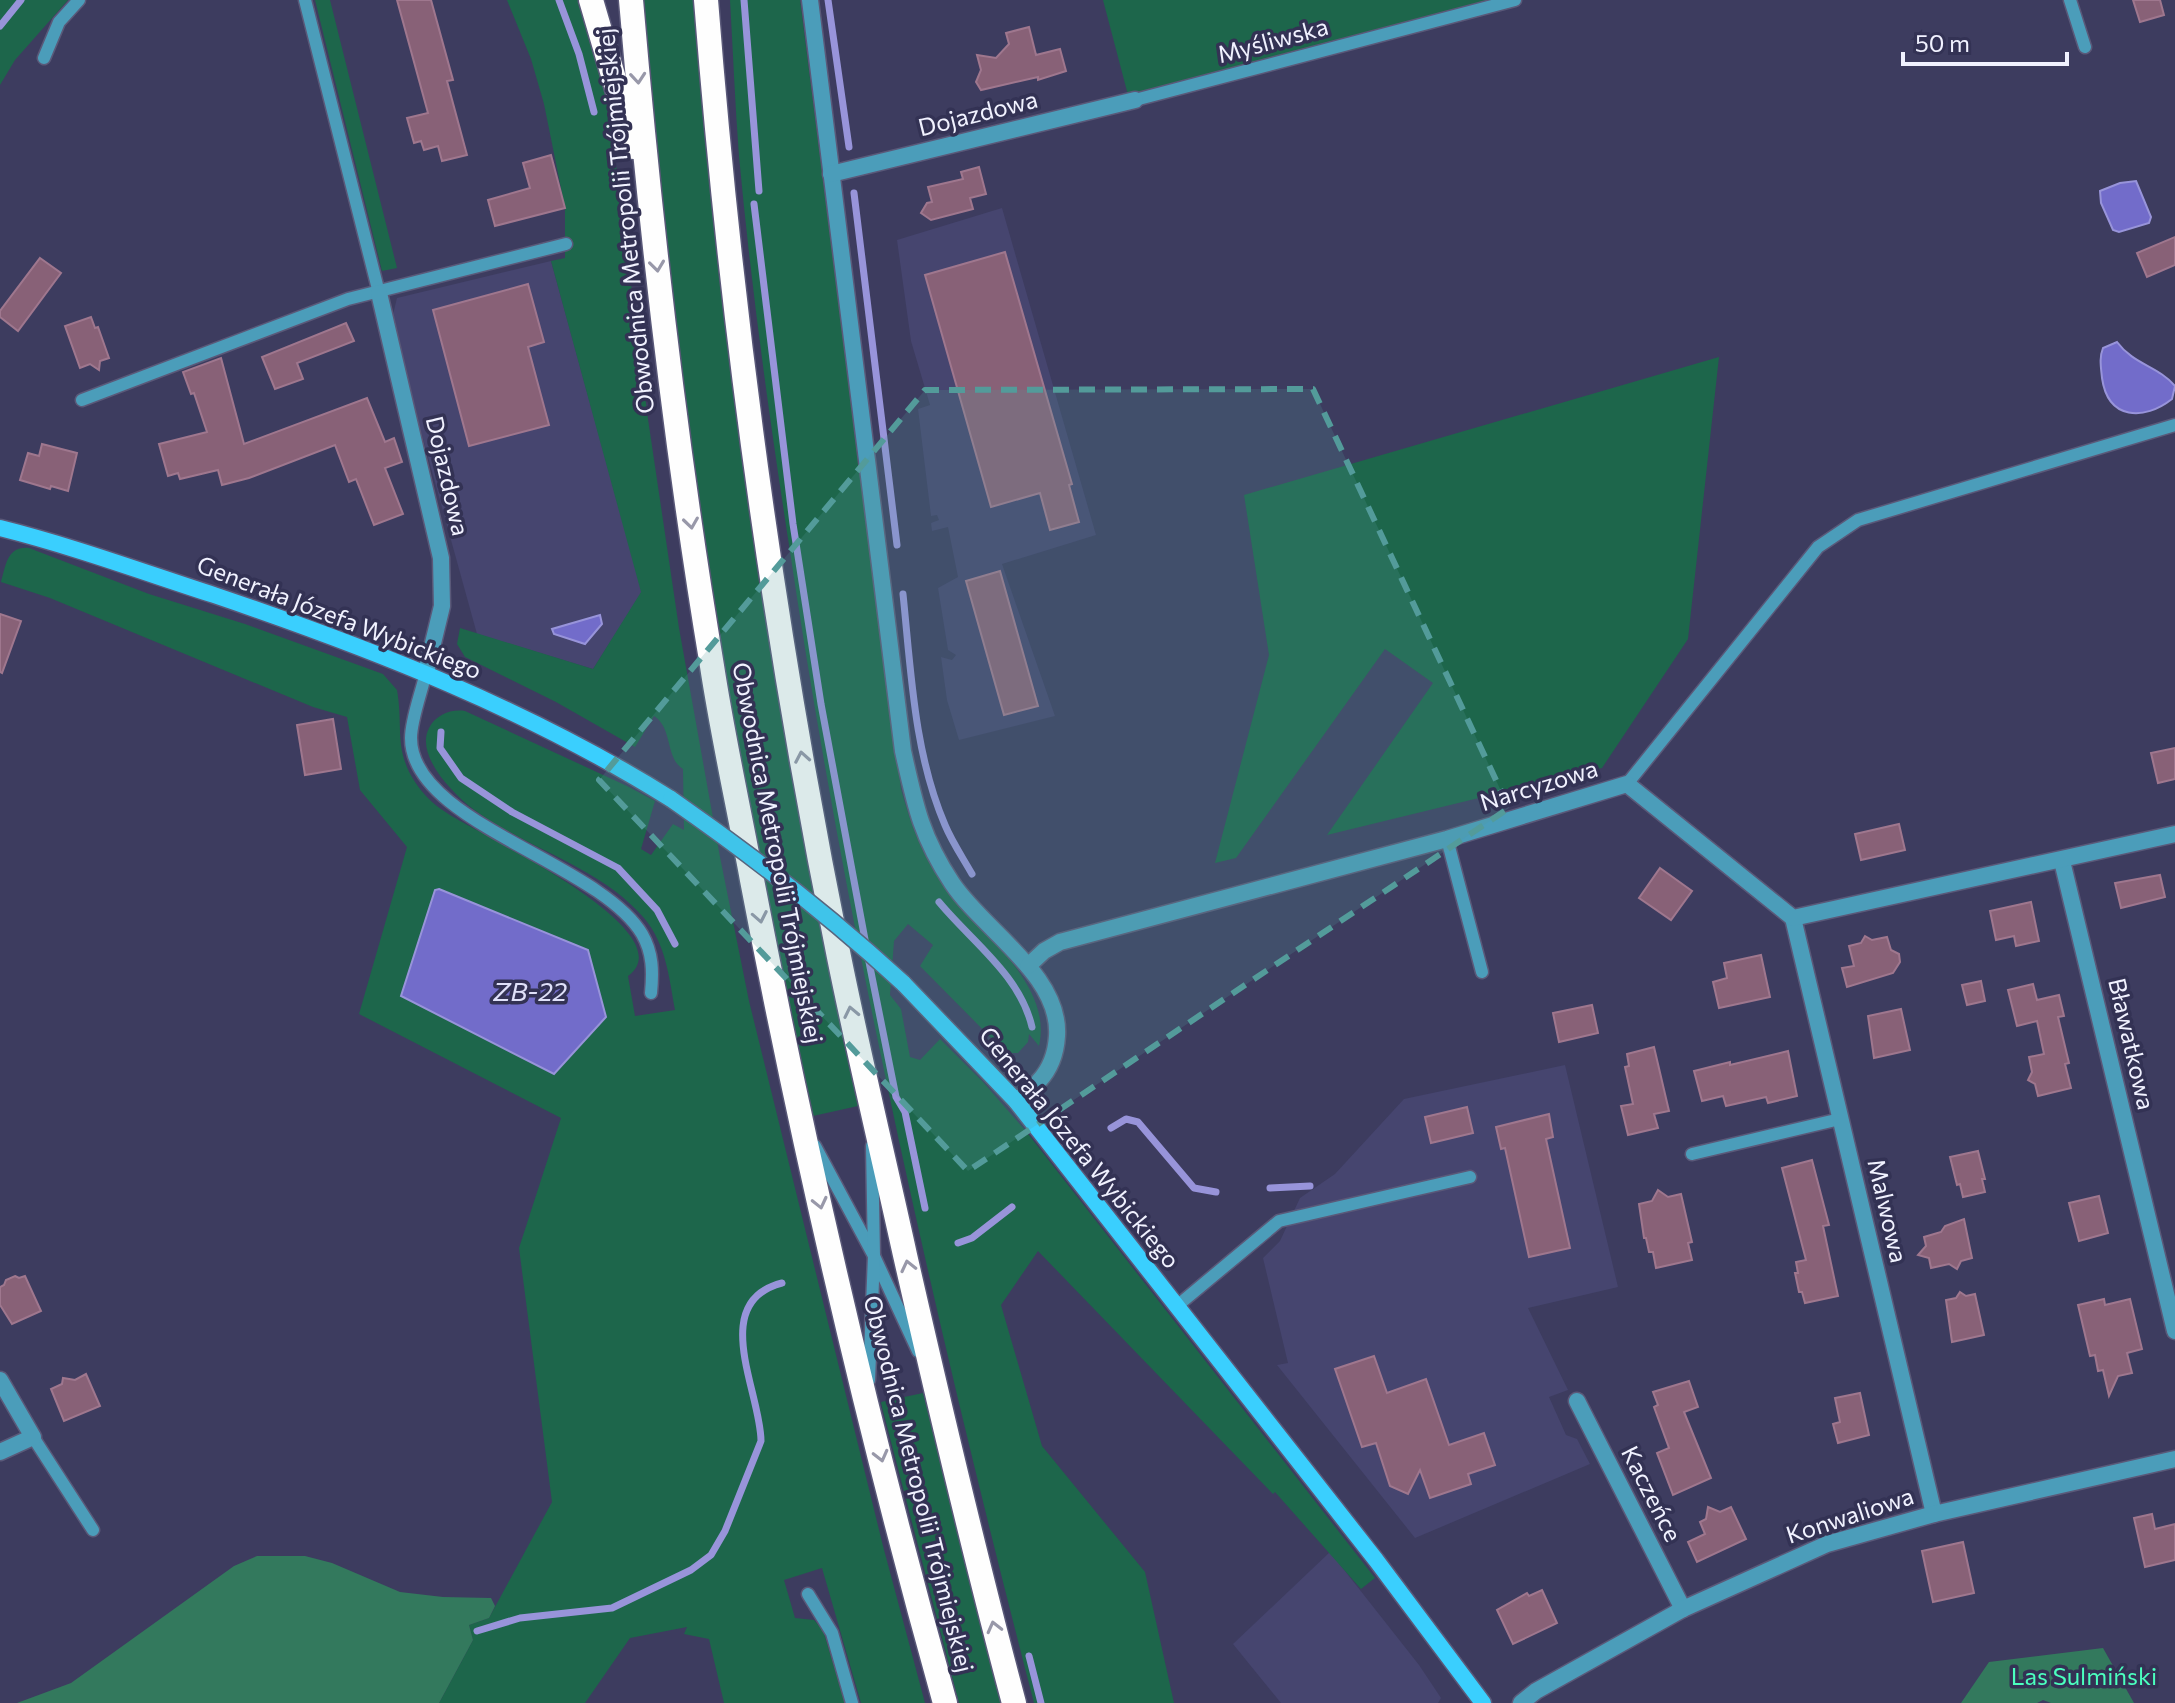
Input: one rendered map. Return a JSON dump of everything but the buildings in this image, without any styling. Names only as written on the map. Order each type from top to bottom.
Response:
[{"type":"highway","points":[[591,0],[647,188]]},
{"type":"highway","name":"Obwodnica Metropolii Trójmiejskiej","points":[[631,0],[647,188],[677,431],[712,668],[800,1119],[868,1406],[945,1703]]},
{"type":"highway","name":"Obwodnica Metropolii Trójmiejskiej","points":[[706,0],[750,419],[786,666],[839,956],[871,1103],[936,1390],[1014,1703]]},
{"type":"main road","name":"Generała Józefa Wybickiego","points":[[0,528],[277,616],[426,672],[625,770],[671,799],[792,887],[849,933],[903,983],[1016,1101],[1376,1560],[1483,1703]]},
{"type":"street","points":[[810,0],[903,751],[916,813],[927,842],[953,885],[1028,966],[1047,993],[1058,1021],[1056,1054],[1039,1081],[1016,1101]]},
{"type":"street","name":"Dojazdowa","points":[[831,174],[1135,100]]},
{"type":"street","name":"Dojazdowa","points":[[379,293],[441,558],[442,606],[426,672]]},
{"type":"street","name":"Narcyzowa","points":[[1028,966],[1060,942],[1447,839],[1627,784],[1793,918]]},
{"type":"street","points":[[1793,918],[2175,834]]},
{"type":"street","name":"Bławatkowa","points":[[2062,861],[2175,1331]]},
{"type":"street","name":"Malwowa","points":[[1793,918],[1934,1514]]},
{"type":"street","points":[[0,1380],[33,1437],[0,1452]]},
{"type":"street","name":"Kaczeńce","points":[[1577,1401],[1683,1609]]},
{"type":"street","name":"Konwaliowa","points":[[1521,1703],[1536,1691],[1683,1609],[1827,1544],[1934,1514],[2175,1459]]},
{"type":"lane","points":[[44,58],[59,22],[79,0]]},
{"type":"lane","points":[[305,0],[379,293]]},
{"type":"lane","name":"Myśliwska","points":[[1135,100],[1515,0]]},
{"type":"lane","points":[[2070,0],[2085,47]]},
{"type":"lane","points":[[82,400],[348,299],[566,244]]},
{"type":"lane","points":[[1627,784],[1818,547],[1838,533],[1858,520],[2175,425]]},
{"type":"lane","points":[[426,672],[411,738],[425,776],[467,815],[572,874],[623,911],[641,932],[649,949],[653,971],[651,993]]},
{"type":"lane","points":[[1447,839],[1482,972]]},
{"type":"lane","points":[[868,1406],[874,1256],[871,1103]]},
{"type":"lane","points":[[800,1119],[874,1256],[936,1390]]},
{"type":"lane","points":[[1692,1154],[1840,1119]]},
{"type":"lane","points":[[1177,1306],[1279,1221],[1470,1177]]},
{"type":"lane","points":[[33,1437],[93,1530]]},
{"type":"lane","points":[[808,1594],[832,1633],[852,1703]]},
{"type":"highlighted area","points":[[1313,389],[1509,808],[968,1171],[599,780],[925,390]]},
{"type":"shaded area","points":[[1002,208],[1096,535],[1002,564],[1055,716],[959,740],[947,700],[941,657],[952,660],[956,655],[948,650],[938,588],[958,577],[948,527],[932,531],[931,523],[939,520],[937,515],[931,516],[918,409],[930,405],[911,341],[897,240]]},
{"type":"shaded area","points":[[551,261],[642,592],[593,669],[477,634],[391,323],[397,298]]},
{"type":"shaded area","points":[[1565,1065],[1618,1287],[1528,1308],[1568,1390],[1549,1397],[1566,1435],[1577,1439],[1590,1464],[1415,1538],[1277,1365],[1288,1363],[1263,1258],[1280,1241],[1300,1198],[1335,1174],[1404,1099]]},
{"type":"shaded area","points":[[1330,1552],[1419,1665],[1441,1698],[1438,1703],[1281,1703],[1233,1644]]},
{"type":"green space","points":[[0,0],[68,0],[15,60],[0,85]]},
{"type":"green space","points":[[315,0],[330,0],[397,268],[382,271]]},
{"type":"green space","points":[[507,0],[579,0],[600,69],[611,125],[648,419],[679,628],[720,857],[749,1001],[883,1546],[925,1703],[861,1703],[822,1568],[784,1580],[795,1618],[814,1620],[823,1630],[845,1703],[724,1703],[709,1639],[684,1634],[687,1627],[630,1638],[585,1703],[439,1703],[473,1640],[469,1625],[489,1618],[552,1502],[519,1248],[561,1118],[359,1014],[407,847],[360,790],[347,717],[313,707],[50,598],[1,582],[12,553],[29,548],[149,594],[245,624],[383,674],[397,690],[402,752],[411,776],[423,792],[447,813],[570,885],[605,910],[629,934],[639,957],[628,976],[635,1016],[675,1010],[662,950],[644,918],[606,885],[473,809],[438,773],[427,750],[426,739],[435,720],[449,712],[465,711],[655,801],[641,849],[651,855],[673,824],[684,830],[683,769],[674,758],[664,728],[654,716],[635,747],[556,702],[465,657],[457,644],[460,628],[593,669],[641,592],[551,261],[565,258],[565,208],[544,104],[531,59]]},
{"type":"green space","points":[[642,0],[693,0],[719,276],[751,514],[834,988],[858,1106],[813,1116],[752,820],[701,522],[676,327]]},
{"type":"green space","points":[[730,0],[800,0],[901,789],[926,858],[953,897],[1023,977],[1034,999],[1040,1022],[1039,1046],[1029,1034],[1028,1042],[1018,1053],[1006,1053],[920,966],[933,945],[908,924],[894,941],[890,995],[901,1009],[910,1057],[920,1060],[940,1039],[983,1082],[1025,1130],[1375,1578],[1361,1589],[1275,1492],[1273,1494],[1038,1251],[1001,1305],[1042,1446],[1145,1572],[1174,1703],[1034,1703],[928,1272],[838,837],[812,691],[761,351],[739,156]]},
{"type":"green space","points":[[1103,0],[1496,0],[1128,95]]},
{"type":"green space","points":[[1719,357],[1688,639],[1602,768],[1327,835],[1433,683],[1385,649],[1236,858],[1215,863],[1269,655],[1244,495]]},
{"type":"green space","points":[[923,1393],[1001,1703],[959,1703],[882,1407],[881,1402]]},
{"type":"green space","points":[[257,1556],[305,1556],[332,1563],[400,1592],[491,1598],[495,1606],[489,1618],[469,1625],[473,1640],[439,1703],[17,1703],[71,1683],[234,1566]]},
{"type":"green space","name":"Las Sulmiński","points":[[2103,1648],[2134,1703],[2051,1703],[2043,1700],[2037,1703],[1961,1703],[1989,1662]]},
{"type":"water","points":[[2136,181],[2151,217],[2149,223],[2119,232],[2113,230],[2101,203],[2100,191]]},
{"type":"water","points":[[2117,342],[2131,356],[2175,386],[2172,399],[2150,411],[2139,413],[2119,409],[2112,402],[2102,378],[2101,359],[2103,348]]},
{"type":"water","points":[[600,615],[602,624],[585,644],[554,634],[552,629]]},
{"type":"water","name":"ZB-22","points":[[435,890],[588,950],[606,1017],[554,1074],[401,996]]},
{"type":"waterway","points":[[0,26],[21,0]]},
{"type":"waterway","points":[[559,0],[579,54],[594,112]]},
{"type":"waterway","points":[[744,0],[759,191]]},
{"type":"waterway","points":[[828,0],[849,147]]},
{"type":"waterway","points":[[854,193],[897,545]]},
{"type":"waterway","points":[[754,204],[793,524],[821,704],[866,945]]},
{"type":"waterway","points":[[903,594],[915,711],[926,769],[945,825],[972,874]]},
{"type":"waterway","points":[[441,732],[440,748],[461,778],[512,812],[618,868],[657,910],[675,944]]},
{"type":"waterway","points":[[939,902],[1006,975],[1026,1008],[1032,1027]]},
{"type":"waterway","points":[[868,957],[896,1097],[905,1112],[925,1208]]},
{"type":"waterway","points":[[1111,1128],[1126,1119],[1138,1122],[1194,1188],[1216,1192]]},
{"type":"waterway","points":[[1270,1188],[1310,1186]]},
{"type":"waterway","points":[[958,1243],[972,1238],[1012,1207]]},
{"type":"waterway","points":[[477,1631],[520,1618],[612,1608],[691,1570],[711,1555],[725,1531],[761,1441],[744,1351],[743,1329],[748,1309],[760,1293],[782,1283]]},
{"type":"waterway","points":[[1029,1656],[1041,1703]]}]
